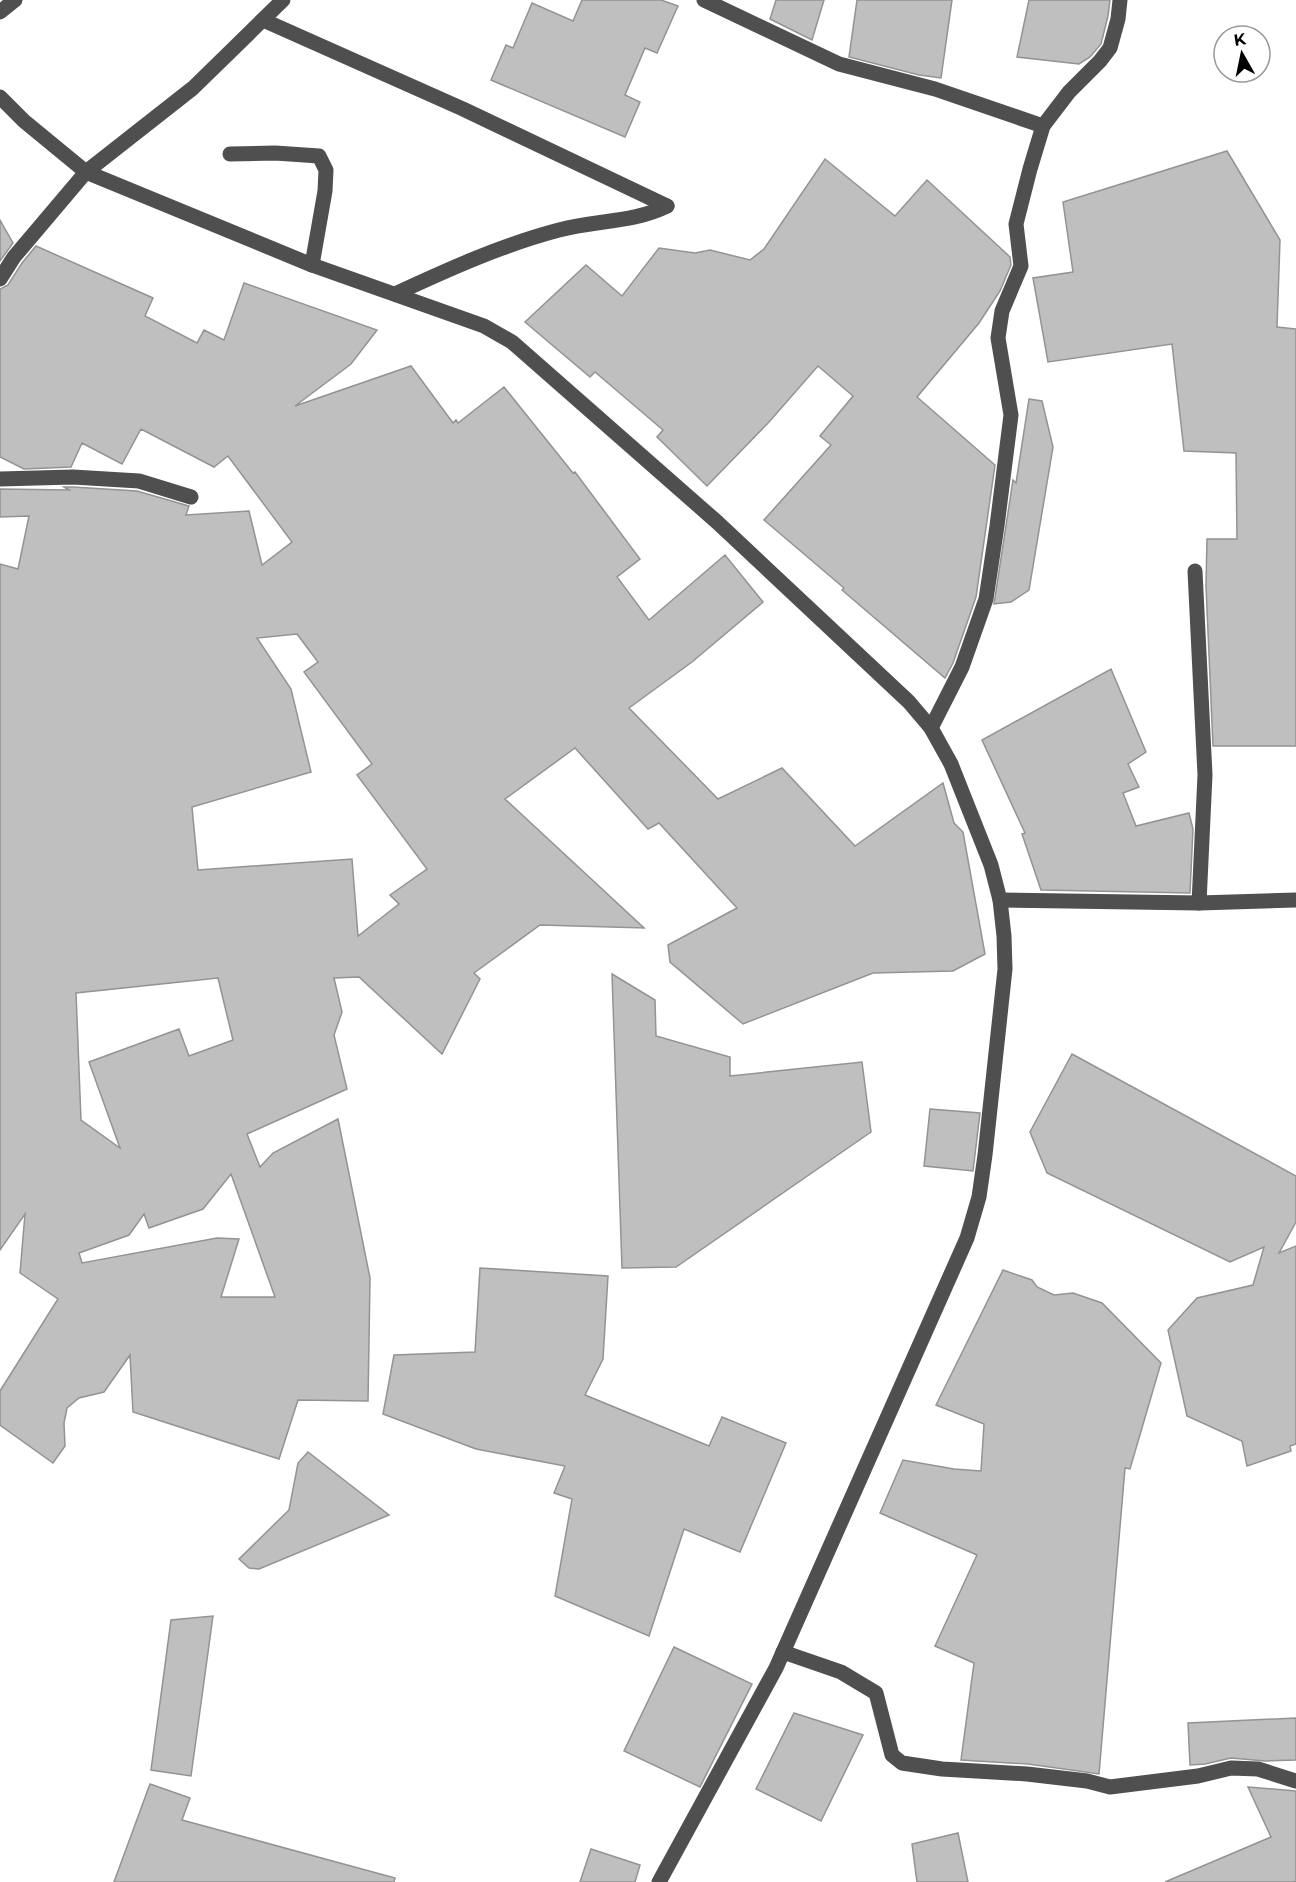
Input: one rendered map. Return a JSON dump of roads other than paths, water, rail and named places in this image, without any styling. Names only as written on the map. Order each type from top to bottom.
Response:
[{"type":"street","points":[[0,12],[15,0]]},
{"type":"street","points":[[0,279],[14,258],[86,172],[193,88],[283,0]]},
{"type":"street","points":[[704,0],[839,64],[934,89],[1043,126]]},
{"type":"street","points":[[931,728],[962,667],[986,598],[1011,415],[998,338],[1002,311],[1021,266],[1016,224],[1043,126],[1069,92],[1110,48],[1118,19],[1120,0]]},
{"type":"street","points":[[263,20],[463,109],[667,206],[653,213],[628,219],[570,227],[522,240],[473,258],[395,294]]},
{"type":"street","points":[[0,97],[24,121],[86,172],[312,265],[484,326],[512,342],[717,522],[909,702],[931,728],[951,764],[991,865],[1000,900],[1005,969],[979,1197],[967,1238],[776,1668],[659,1882]]},
{"type":"street","points":[[230,154],[275,153],[319,156],[326,170],[325,191],[312,265]]},
{"type":"street","points":[[0,479],[73,477],[139,481],[191,497]]},
{"type":"street","points":[[1195,571],[1205,775],[1199,903]]},
{"type":"street","points":[[1000,900],[1199,903],[1296,900]]},
{"type":"street","points":[[783,1652],[841,1672],[876,1693],[892,1755],[902,1763],[942,1769],[1027,1774],[1087,1781],[1110,1787],[1198,1776],[1231,1768],[1258,1769],[1296,1781]]}]
